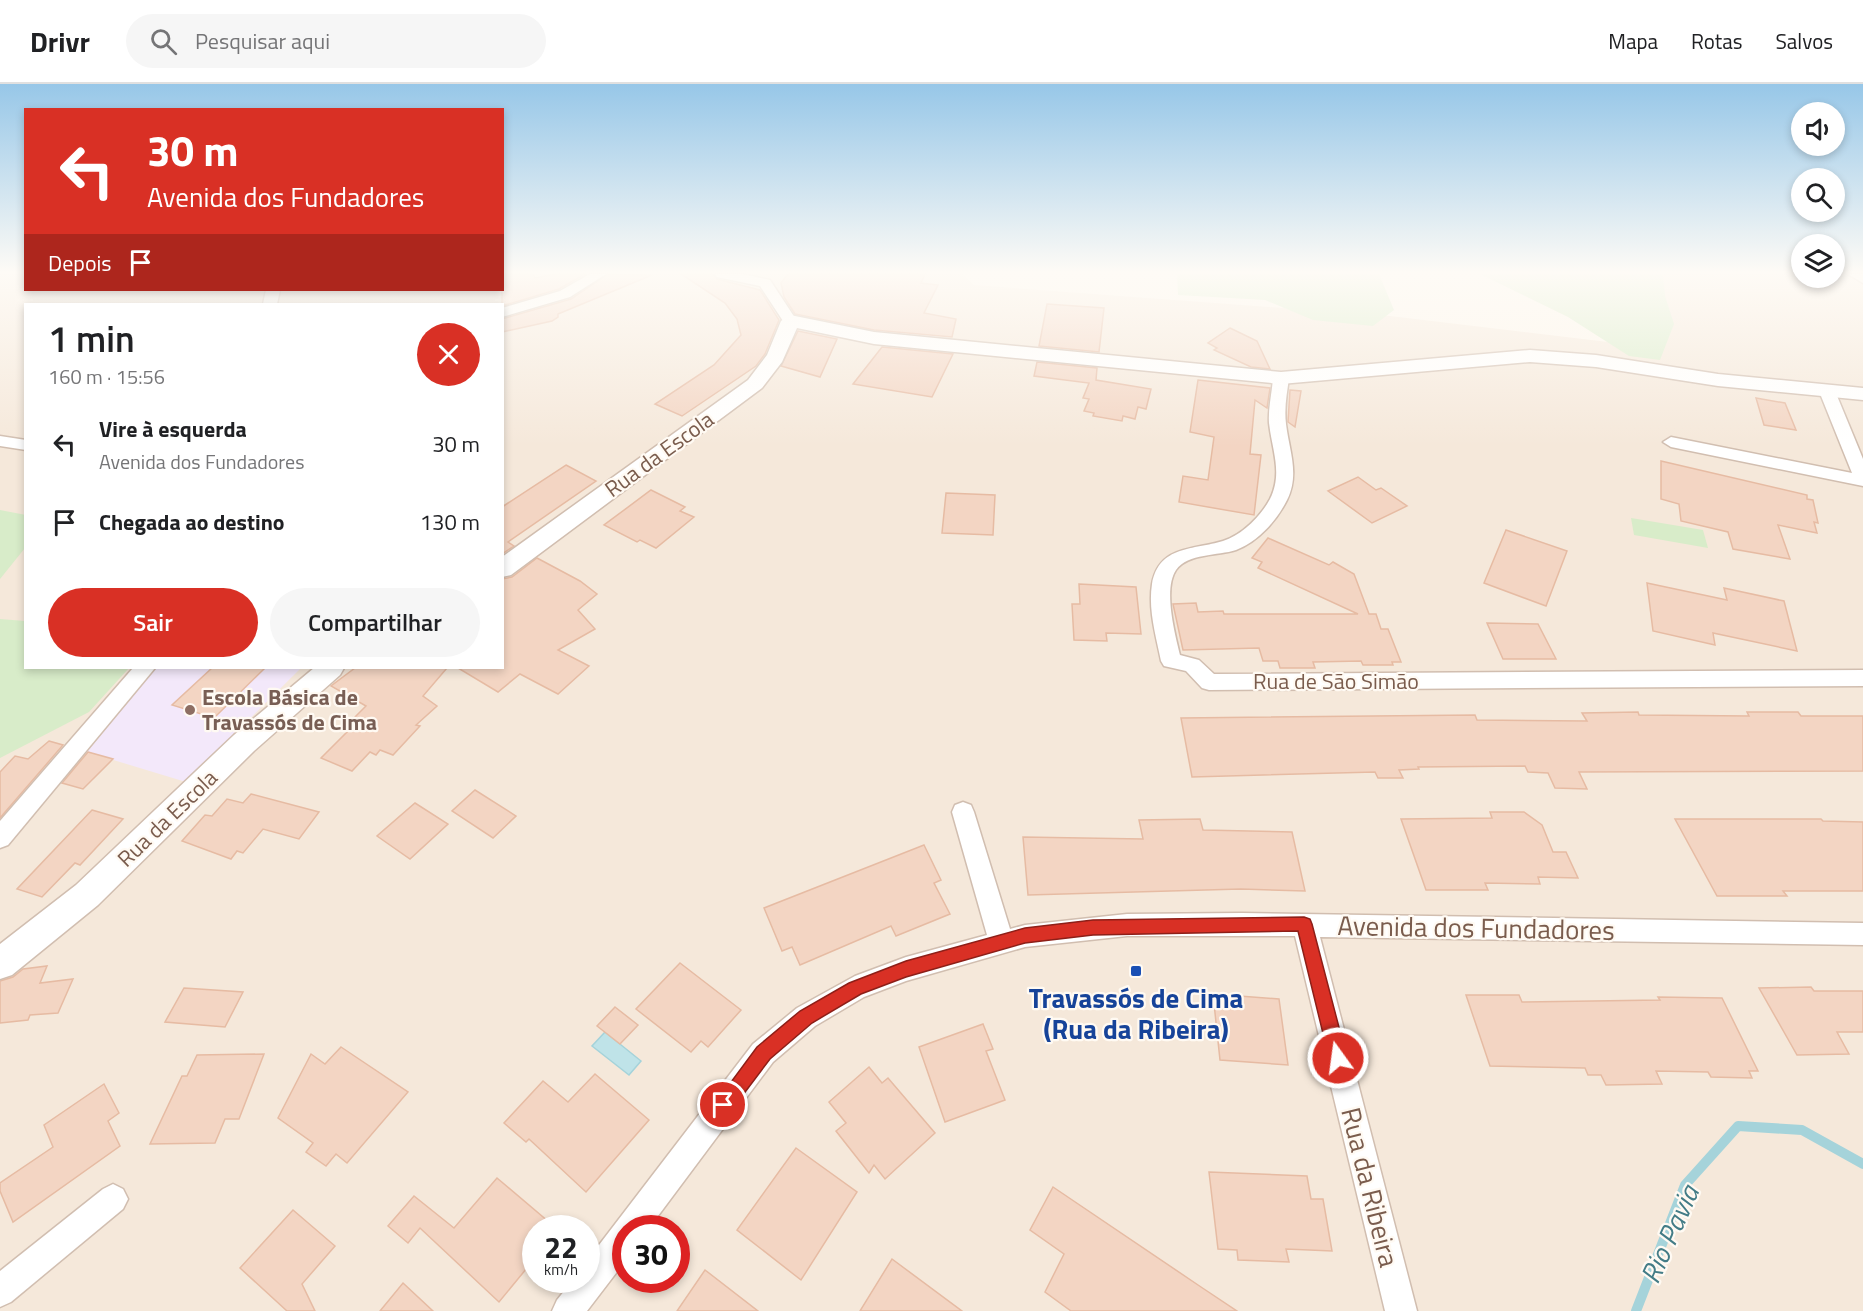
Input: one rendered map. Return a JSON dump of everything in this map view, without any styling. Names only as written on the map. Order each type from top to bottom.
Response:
[{"type":"street","name":"Rua da Escola","points":[[504,567],[754,384],[770,368],[784,343],[787,331]]},
{"type":"street","points":[[841,331],[874,338],[1281,378],[1530,356],[1596,361],[1718,380],[1863,394]]},
{"type":"street","name":"Rua de São Simão","points":[[1281,378],[1277,416],[1288,470],[1280,498],[1263,520],[1246,536],[1230,545],[1189,552],[1174,560],[1165,570],[1162,584],[1163,619],[1172,661],[1192,665],[1209,682],[1863,678]]},
{"type":"street","points":[[1827,391],[1863,481]]},
{"type":"street","points":[[0,441],[24,445]]},
{"type":"street","points":[[1671,442],[1863,481]]},
{"type":"street","points":[[0,838],[144,669]]},
{"type":"street","name":"Rua da Escola","points":[[0,964],[87,895],[244,743],[331,669]]},
{"type":"street","points":[[963,812],[1002,942]]},
{"type":"street","name":"Avenida dos Fundadores","points":[[641,1215],[763,1053],[806,1017],[855,988],[906,969],[1025,936],[1127,925],[1304,924],[1863,934]]},
{"type":"street","name":"Rua da Ribeira","points":[[1304,924],[1401,1311]]},
{"type":"street","points":[[0,1292],[113,1199]]},
{"type":"street","points":[[568,1311],[612,1253]]},
{"type":"shaded area","points":[[0,331],[24,331],[24,669],[504,669],[504,331],[1518,331],[1650,347],[1646,331],[1863,331],[1863,1311],[0,1311]]},
{"type":"shaded area","name":"Escola Básica de Travassós de Cima","points":[[155,669],[300,669],[186,782],[87,752]]},
{"type":"green space","points":[[1590,331],[1671,331],[1660,360],[1629,356]]},
{"type":"green space","points":[[0,510],[24,515],[24,549],[0,579]]},
{"type":"green space","points":[[1631,518],[1703,530],[1708,548],[1634,535]]},
{"type":"green space","points":[[0,619],[24,621],[24,669],[128,669],[89,712],[0,758]]},
{"type":"water","points":[[605,1032],[641,1061],[629,1075],[592,1046]]},
{"type":"building","points":[[740,331],[774,331],[765,354],[756,366],[682,416],[655,404],[714,365],[741,335]]},
{"type":"building","points":[[798,331],[837,339],[820,377],[781,366]]},
{"type":"building","points":[[888,331],[953,331],[952,337]]},
{"type":"building","points":[[1042,331],[1101,331],[1099,352],[1039,346]]},
{"type":"building","points":[[1225,331],[1237,331],[1257,341],[1270,369],[1251,367],[1214,350],[1217,348],[1208,343]]},
{"type":"building","points":[[882,347],[953,354],[932,397],[853,384]]},
{"type":"building","points":[[1037,362],[1097,368],[1096,380],[1151,389],[1146,409],[1138,407],[1135,419],[1123,416],[1122,421],[1093,416],[1094,413],[1084,411],[1089,399],[1083,398],[1089,383],[1034,376]]},
{"type":"building","points":[[1198,380],[1270,388],[1267,408],[1255,400],[1250,454],[1261,455],[1254,515],[1179,502],[1183,476],[1208,480],[1214,437],[1190,432]]},
{"type":"building","points":[[1290,390],[1301,391],[1295,427],[1288,422]]},
{"type":"building","points":[[1756,398],[1785,403],[1796,430],[1764,425]]},
{"type":"building","points":[[1661,461],[1807,495],[1807,499],[1813,500],[1818,523],[1814,522],[1817,533],[1778,525],[1790,559],[1733,549],[1728,532],[1681,521],[1679,504],[1661,499]]},
{"type":"building","points":[[566,465],[596,481],[508,542],[514,546],[504,553],[504,506]]},
{"type":"building","points":[[1358,477],[1376,490],[1381,488],[1407,506],[1372,523],[1328,491]]},
{"type":"building","points":[[651,490],[685,507],[680,511],[694,517],[656,548],[640,540],[637,542],[604,525]]},
{"type":"building","points":[[946,493],[995,495],[993,535],[942,533]]},
{"type":"building","points":[[1506,530],[1567,551],[1546,606],[1484,583]]},
{"type":"building","points":[[1268,538],[1329,565],[1333,562],[1354,574],[1369,614],[1376,614],[1381,629],[1388,629],[1401,662],[1392,662],[1393,665],[1363,665],[1361,661],[1313,662],[1315,668],[1280,668],[1278,661],[1263,661],[1259,648],[1183,650],[1173,604],[1196,603],[1198,612],[1223,611],[1224,614],[1358,614],[1258,568],[1262,562],[1252,558]]},
{"type":"building","points":[[537,558],[580,581],[597,594],[578,610],[595,629],[558,650],[589,666],[558,694],[520,674],[498,692],[460,669],[504,669],[504,579],[512,577]]},
{"type":"building","points":[[1647,583],[1727,600],[1724,588],[1784,601],[1797,651],[1713,633],[1715,645],[1653,631]]},
{"type":"building","points":[[1079,584],[1136,587],[1141,634],[1106,633],[1107,641],[1074,640],[1072,604],[1080,604]]},
{"type":"building","points":[[1487,623],[1538,624],[1556,659],[1503,659]]},
{"type":"building","points":[[211,669],[264,669],[214,718],[172,705]]},
{"type":"building","points":[[354,669],[446,669],[423,696],[437,706],[416,725],[420,726],[393,755],[380,750],[376,755],[370,752],[352,771],[321,758],[351,728],[346,726],[366,706],[331,686]]},
{"type":"building","points":[[1638,712],[1639,715],[1749,716],[1747,712],[1798,712],[1801,716],[1863,716],[1863,771],[1579,772],[1587,789],[1555,788],[1548,773],[1528,772],[1525,766],[1418,767],[1419,769],[1399,770],[1403,778],[1378,778],[1375,772],[1192,777],[1181,718],[1475,715],[1477,720],[1587,721],[1582,713]]},
{"type":"building","points":[[49,741],[63,745],[0,818],[0,772],[15,756],[28,759]]},
{"type":"building","points":[[88,752],[113,759],[83,789],[62,783]]},
{"type":"building","points":[[475,790],[516,816],[493,838],[452,811]]},
{"type":"building","points":[[251,794],[319,812],[299,839],[263,829],[243,853],[237,851],[231,859],[182,841],[205,815],[212,816],[227,799],[243,803]]},
{"type":"building","points":[[415,803],[448,824],[410,859],[377,836]]},
{"type":"building","points":[[92,810],[123,819],[80,865],[75,863],[42,897],[17,889]]},
{"type":"building","points":[[1490,812],[1524,812],[1542,825],[1553,852],[1566,852],[1578,878],[1538,877],[1540,884],[1485,883],[1488,890],[1426,890],[1401,819],[1492,818]]},
{"type":"building","points":[[1200,819],[1203,830],[1292,832],[1305,891],[1241,889],[1028,895],[1023,837],[1143,839],[1139,820]]},
{"type":"building","points":[[1675,819],[1821,819],[1823,821],[1863,822],[1863,891],[1783,891],[1787,896],[1717,896]]},
{"type":"building","points":[[924,845],[941,880],[934,883],[950,914],[896,936],[891,926],[800,965],[792,947],[782,951],[764,908]]},
{"type":"building","points":[[680,963],[741,1010],[708,1047],[701,1041],[691,1052],[636,1009]]},
{"type":"building","points":[[47,966],[40,983],[73,979],[58,1013],[30,1015],[28,1020],[0,1023],[0,981],[13,977],[23,969]]},
{"type":"building","points":[[1811,987],[1814,991],[1863,991],[1863,1032],[1837,1032],[1849,1054],[1797,1055],[1759,988]]},
{"type":"building","points":[[184,988],[243,992],[225,1027],[165,1022]]},
{"type":"building","points":[[1213,994],[1279,999],[1288,1065],[1220,1060]]},
{"type":"building","points":[[1466,995],[1519,995],[1522,1002],[1660,1000],[1658,997],[1722,998],[1758,1071],[1749,1071],[1752,1078],[1711,1077],[1708,1072],[1656,1071],[1662,1084],[1606,1085],[1601,1075],[1588,1075],[1585,1068],[1490,1066]]},
{"type":"building","points":[[615,1007],[638,1025],[620,1044],[597,1026]]},
{"type":"building","points":[[983,1024],[993,1049],[986,1051],[1005,1100],[945,1122],[919,1047]]},
{"type":"building","points":[[341,1047],[408,1092],[347,1163],[336,1154],[326,1166],[306,1152],[313,1143],[278,1118],[311,1054],[325,1064]]},
{"type":"building","points":[[264,1054],[239,1119],[225,1119],[215,1143],[150,1144],[182,1076],[187,1076],[197,1055]]},
{"type":"building","points":[[869,1067],[882,1083],[888,1078],[935,1133],[885,1179],[874,1165],[869,1173],[836,1131],[846,1123],[829,1102]]},
{"type":"building","points":[[595,1074],[649,1120],[586,1192],[529,1139],[526,1142],[504,1123],[543,1081],[568,1102]]},
{"type":"building","points":[[104,1084],[119,1113],[108,1121],[120,1146],[13,1222],[0,1191],[0,1183],[53,1147],[44,1125]]},
{"type":"building","points":[[796,1148],[857,1192],[801,1280],[737,1230]]},
{"type":"building","points":[[1209,1172],[1307,1176],[1311,1199],[1323,1199],[1332,1251],[1286,1249],[1289,1262],[1238,1260],[1237,1250],[1218,1249]]},
{"type":"building","points":[[497,1178],[541,1215],[522,1215],[522,1274],[499,1302],[420,1228],[408,1243],[388,1226],[414,1196],[454,1228]]},
{"type":"building","points":[[1053,1187],[1237,1311],[1071,1311],[1045,1292],[1064,1254],[1030,1230]]},
{"type":"building","points":[[293,1210],[335,1246],[302,1284],[315,1311],[287,1311],[240,1268]]},
{"type":"building","points":[[892,1259],[962,1311],[860,1311]]},
{"type":"building","points":[[705,1270],[758,1311],[677,1311]]},
{"type":"building","points":[[403,1283],[433,1311],[380,1311]]},
{"type":"waterway","name":"Rio Pavia","points":[[1636,1311],[1685,1185],[1738,1126],[1802,1130],[1863,1164]]},
{"type":"place","name":"Escola Básica de Travassós de Cima","points":[[190,710]]},
{"type":"place","name":"Travassós de Cima (Rua da Ribeira)","points":[[1136,971]]},
{"type":"route","points":[[723,1105],[763,1053],[806,1017],[855,988],[906,969],[1025,936],[1093,927],[1304,924],[1338,1058]]}]
